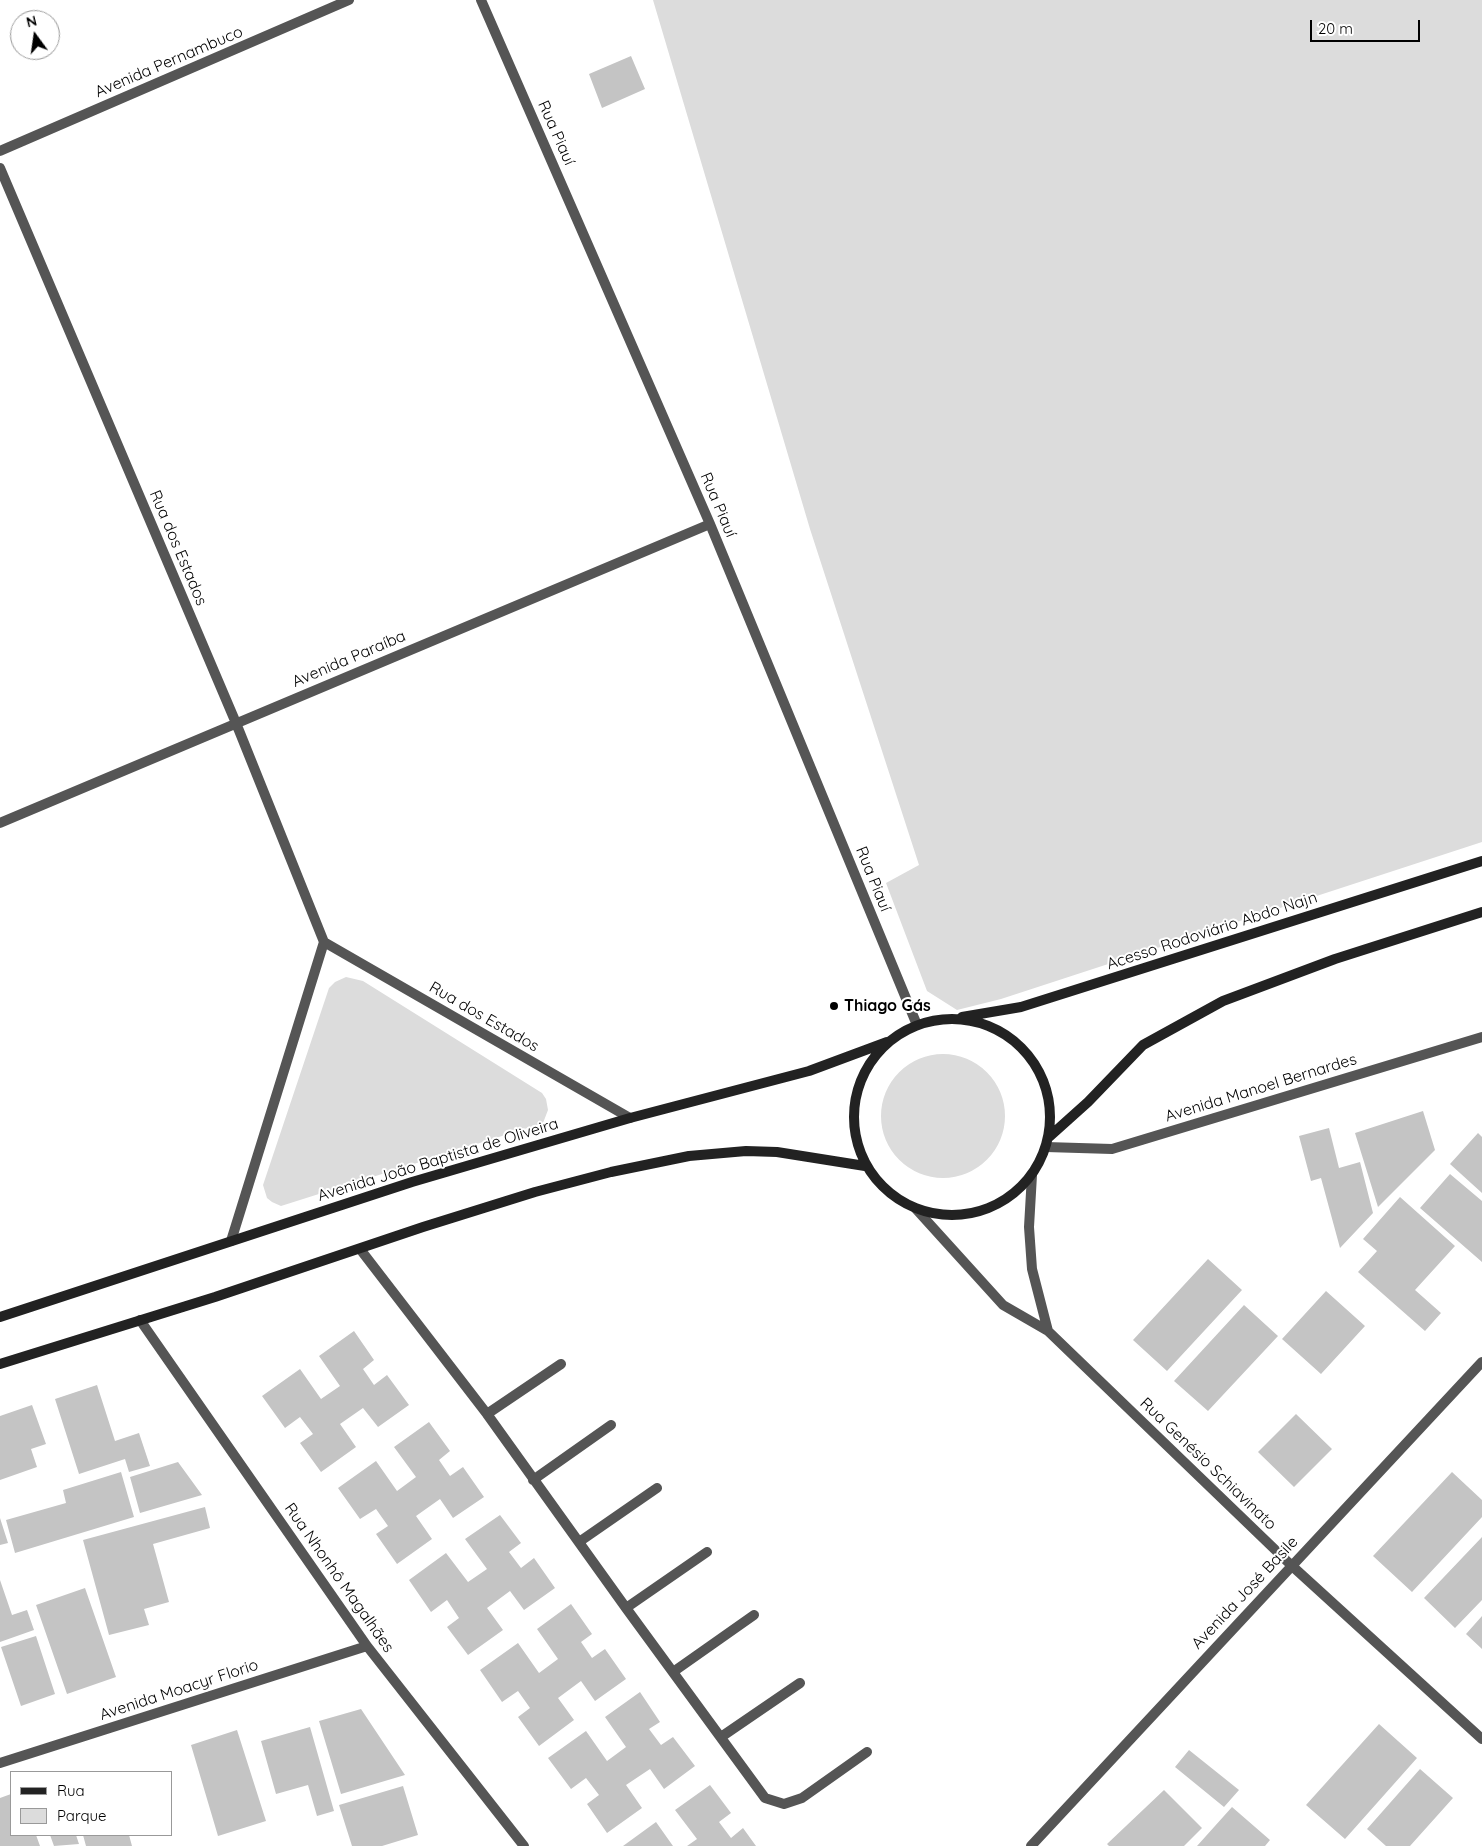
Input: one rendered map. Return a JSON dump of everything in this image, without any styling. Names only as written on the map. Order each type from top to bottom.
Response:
[{"type":"main road","name":"Acesso Rodoviário Abdo Najn","points":[[948,1019],[1021,1008],[1482,861]]},
{"type":"main road","points":[[1048,1142],[1144,1045],[1223,1001],[1335,959],[1482,912]]},
{"type":"main road","points":[[948,1019],[979,1022],[1008,1036],[1031,1057],[1042,1075],[1051,1115],[1048,1142],[1032,1176],[1009,1198],[980,1212],[948,1217],[916,1210],[886,1192],[865,1166],[854,1134],[854,1100],[866,1068],[888,1042],[917,1025],[948,1019]]},
{"type":"main road","name":"Avenida João Baptista de Oliveira","points":[[0,1317],[412,1182],[630,1118],[808,1071],[888,1042]]},
{"type":"main road","points":[[0,1364],[360,1249],[423,1227],[536,1192],[611,1172],[689,1156],[746,1151],[777,1152],[865,1166]]},
{"type":"street","name":"Avenida Pernambuco","points":[[0,151],[349,0]]},
{"type":"street","name":"Rua Piauí","points":[[481,0],[710,524],[917,1025]]},
{"type":"street","name":"Rua dos Estados","points":[[0,168],[236,724],[324,942],[630,1118]]},
{"type":"street","name":"Avenida Paraíba","points":[[0,823],[710,524]]},
{"type":"street","points":[[231,1241],[324,942]]},
{"type":"street","name":"Avenida Manoel Bernardes","points":[[1048,1142],[1112,1149],[1482,1037]]},
{"type":"street","points":[[1032,1176],[1029,1227],[1032,1269],[1048,1331]]},
{"type":"street","name":"Rua Genésio Schiavinato","points":[[916,1210],[1003,1305],[1048,1331],[1291,1565],[1482,1739]]},
{"type":"street","points":[[360,1249],[487,1414],[765,1798],[784,1804],[802,1798],[867,1752]]},
{"type":"street","name":"Rua Nhonhô Magalhães","points":[[140,1320],[367,1646],[524,1846]]},
{"type":"street","name":"Avenida José Basile","points":[[1031,1846],[1482,1362]]},
{"type":"street","points":[[487,1414],[561,1364]]},
{"type":"street","points":[[533,1480],[611,1425]]},
{"type":"street","points":[[579,1542],[657,1488]]},
{"type":"street","points":[[626,1608],[707,1552]]},
{"type":"street","points":[[673,1672],[754,1615]]},
{"type":"street","name":"Avenida Moacyr Florio","points":[[0,1763],[367,1646]]},
{"type":"street","points":[[721,1737],[800,1683]]},
{"type":"green space","points":[[653,0],[1482,0],[1482,842],[1001,999],[957,1010],[927,991],[886,883],[919,865],[810,529]]},
{"type":"green space","points":[[346,977],[363,981],[542,1093],[546,1099],[548,1110],[543,1123],[281,1206],[272,1202],[267,1198],[263,1185],[329,988],[335,982]]},
{"type":"green space","points":[[943,1054],[967,1059],[987,1072],[1000,1092],[1005,1116],[1000,1140],[987,1160],[967,1173],[943,1178],[919,1173],[899,1160],[886,1140],[881,1116],[886,1092],[899,1072],[919,1059]]},
{"type":"building","points":[[631,56],[645,89],[602,108],[589,74]]},
{"type":"building","points":[[1423,1111],[1435,1150],[1378,1207],[1355,1133]]},
{"type":"building","points":[[1329,1128],[1339,1168],[1360,1162],[1373,1213],[1340,1248],[1321,1178],[1311,1181],[1299,1136]]},
{"type":"building","points":[[1478,1133],[1482,1137],[1482,1193],[1450,1164]]},
{"type":"building","points":[[1450,1174],[1482,1201],[1482,1262],[1420,1208]]},
{"type":"building","points":[[1400,1197],[1455,1246],[1415,1290],[1441,1313],[1425,1331],[1358,1272],[1377,1251],[1363,1239]]},
{"type":"building","points":[[1208,1259],[1242,1290],[1167,1371],[1133,1340]]},
{"type":"building","points":[[1326,1291],[1365,1326],[1321,1374],[1282,1339]]},
{"type":"building","points":[[1244,1305],[1278,1336],[1208,1411],[1174,1381]]},
{"type":"building","points":[[354,1331],[374,1360],[363,1369],[374,1385],[387,1375],[409,1405],[378,1427],[363,1408],[340,1424],[356,1447],[321,1472],[300,1443],[313,1434],[300,1417],[285,1428],[262,1396],[300,1369],[321,1399],[340,1386],[319,1356]]},
{"type":"building","points":[[97,1385],[115,1441],[139,1433],[150,1466],[129,1472],[125,1459],[79,1474],[55,1399]]},
{"type":"building","points":[[32,1405],[46,1444],[31,1449],[37,1467],[0,1480],[0,1416]]},
{"type":"building","points":[[1296,1414],[1332,1449],[1294,1487],[1258,1452]]},
{"type":"building","points":[[429,1422],[450,1451],[439,1460],[450,1476],[463,1467],[484,1497],[453,1518],[440,1499],[416,1516],[432,1539],[397,1564],[376,1534],[388,1526],[376,1509],[360,1519],[338,1488],[376,1461],[397,1491],[416,1477],[394,1447]]},
{"type":"building","points":[[178,1462],[202,1495],[140,1513],[130,1477]]},
{"type":"building","points":[[121,1472],[134,1517],[15,1553],[6,1520],[66,1503],[63,1490]]},
{"type":"building","points":[[1452,1472],[1482,1500],[1482,1517],[1412,1592],[1373,1556]]},
{"type":"building","points":[[205,1507],[210,1528],[153,1544],[169,1602],[144,1609],[149,1625],[109,1635],[83,1540]]},
{"type":"building","points":[[500,1515],[521,1543],[509,1552],[521,1568],[534,1558],[555,1588],[524,1610],[510,1591],[487,1608],[503,1630],[468,1655],[447,1627],[459,1618],[447,1600],[431,1612],[409,1580],[446,1553],[468,1582],[487,1569],[465,1539]]},
{"type":"building","points":[[0,1518],[8,1543],[0,1545]]},
{"type":"building","points":[[1482,1537],[1482,1600],[1455,1628],[1424,1598]]},
{"type":"building","points":[[0,1580],[12,1615],[27,1610],[34,1630],[0,1642]]},
{"type":"building","points":[[85,1588],[116,1677],[67,1694],[36,1605]]},
{"type":"building","points":[[571,1604],[592,1634],[581,1642],[592,1658],[605,1649],[626,1679],[595,1701],[581,1681],[558,1698],[574,1720],[539,1746],[518,1717],[530,1708],[518,1691],[502,1702],[480,1670],[518,1643],[539,1673],[558,1659],[537,1629]]},
{"type":"building","points":[[1482,1616],[1482,1649],[1466,1634]]},
{"type":"building","points":[[36,1636],[55,1694],[21,1706],[1,1647]]},
{"type":"building","points":[[640,1692],[660,1722],[649,1729],[661,1745],[673,1737],[695,1766],[664,1789],[650,1769],[626,1785],[642,1808],[607,1833],[587,1804],[599,1795],[586,1778],[571,1789],[548,1758],[586,1731],[607,1761],[626,1747],[605,1717]]},
{"type":"building","points":[[361,1709],[405,1775],[341,1794],[319,1721]]},
{"type":"building","points":[[1379,1724],[1417,1758],[1345,1839],[1306,1805]]},
{"type":"building","points":[[310,1727],[334,1811],[317,1816],[308,1785],[276,1794],[261,1741]]},
{"type":"building","points":[[237,1730],[266,1821],[218,1836],[191,1745]]},
{"type":"building","points":[[1189,1750],[1239,1790],[1224,1807],[1175,1767]]},
{"type":"building","points":[[1420,1769],[1453,1798],[1410,1846],[1386,1846],[1367,1829]]},
{"type":"building","points":[[710,1785],[731,1813],[719,1822],[731,1838],[743,1828],[756,1846],[687,1846],[697,1839],[675,1810]]},
{"type":"building","points":[[403,1786],[418,1835],[382,1846],[352,1846],[339,1805]]},
{"type":"building","points":[[1164,1790],[1202,1828],[1184,1846],[1109,1846],[1107,1844]]},
{"type":"building","points":[[10,1794],[10,1836],[36,1836],[40,1846],[0,1846],[0,1798]]},
{"type":"building","points":[[1232,1807],[1270,1840],[1265,1846],[1197,1846]]},
{"type":"building","points":[[656,1822],[673,1846],[623,1846]]},
{"type":"building","points":[[50,1836],[76,1836],[79,1844],[54,1846]]},
{"type":"building","points":[[83,1836],[129,1836],[132,1846],[86,1846]]},
{"type":"place","name":"Thiago Gás","points":[[834,1006]]}]
